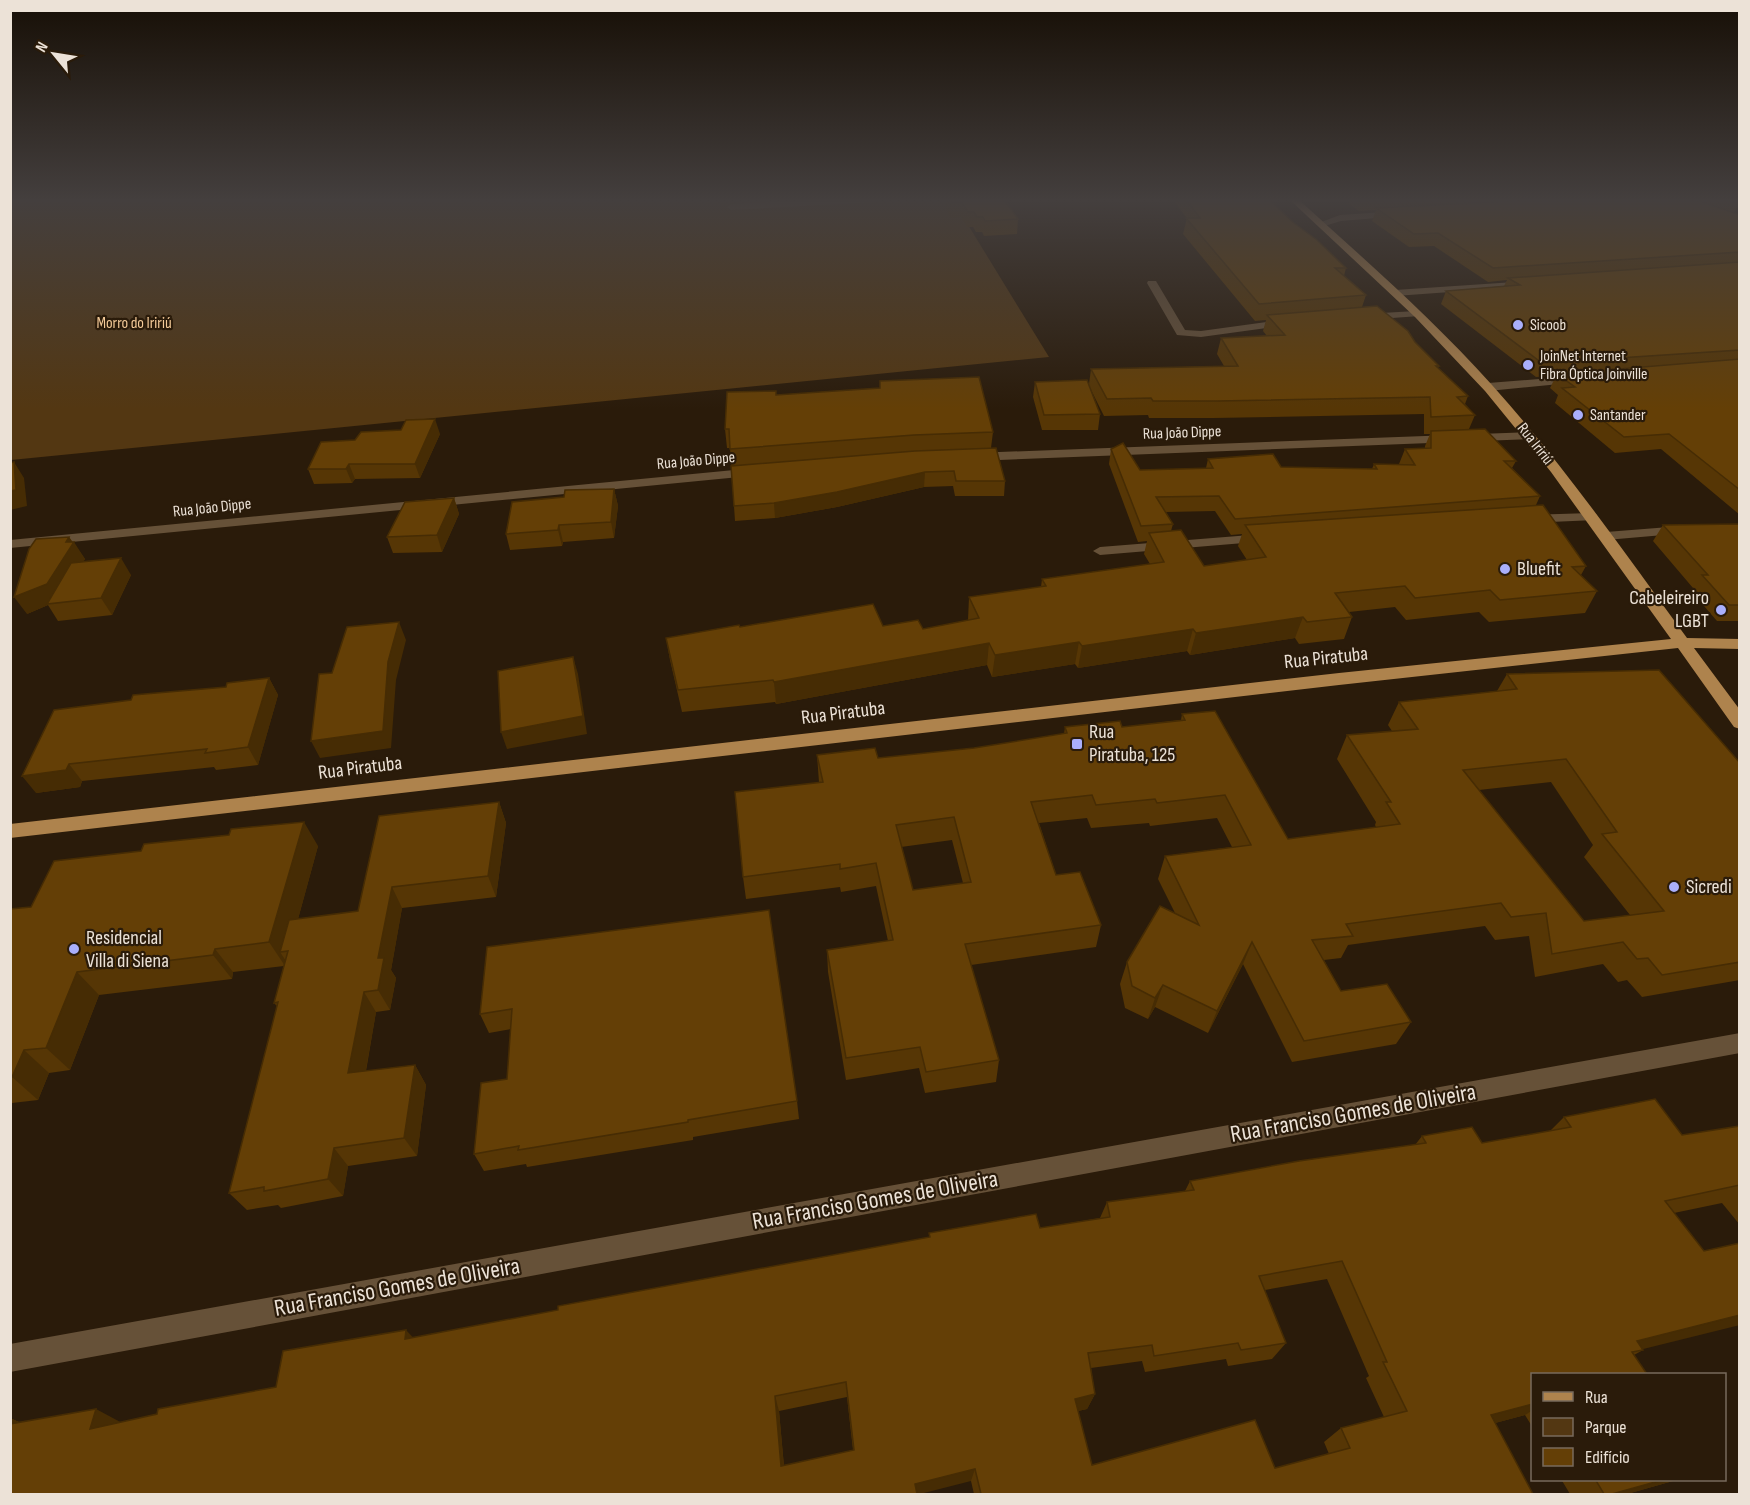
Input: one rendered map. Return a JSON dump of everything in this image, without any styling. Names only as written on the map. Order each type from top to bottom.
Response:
[{"type":"main road","name":"Rua Iririú","points":[[1370,269],[1488,387],[1530,436],[1606,536],[1740,723]]},
{"type":"main road","name":"Rua Piratuba","points":[[10,831],[1681,643],[1740,644]]},
{"type":"street","points":[[1152,283],[1180,333],[1201,334],[1302,321]]},
{"type":"street","points":[[1395,293],[1538,284]]},
{"type":"street","points":[[1349,318],[1416,314]]},
{"type":"street","points":[[1488,387],[1593,379]]},
{"type":"street","name":"Rua João Dippe","points":[[957,458],[1530,436]]},
{"type":"street","name":"Rua João Dippe","points":[[10,544],[768,471]]},
{"type":"street","points":[[1515,519],[1591,517]]},
{"type":"street","points":[[1606,536],[1695,528]]},
{"type":"street","points":[[1100,551],[1281,537]]},
{"type":"street","name":"Rua Franciso Gomes de Oliveira","points":[[10,1358],[1740,1043]]},
{"type":"green space","name":"Morro do Iririú","points":[[11,269],[995,269],[1049,357],[11,460]]},
{"type":"building","points":[[1229,269],[1336,269],[1366,295],[1259,304]]},
{"type":"building","points":[[1635,269],[1740,269],[1740,350],[1542,363],[1446,291],[1520,285],[1508,278]]},
{"type":"building","points":[[1377,306],[1408,331],[1415,342],[1439,366],[1436,366],[1468,396],[1457,397],[1475,415],[1431,417],[1430,397],[1218,401],[1107,399],[1091,369],[1238,366],[1221,338],[1285,335],[1267,315]]},
{"type":"building","points":[[1740,359],[1740,490],[1669,434],[1624,437],[1562,388],[1575,387],[1557,374]]},
{"type":"building","points":[[979,377],[993,432],[914,435],[730,449],[729,429],[725,429],[727,392],[776,391],[776,395],[880,388],[880,381]]},
{"type":"building","points":[[1087,380],[1100,414],[1044,415],[1035,382]]},
{"type":"building","points":[[435,419],[415,464],[349,464],[346,469],[308,469],[321,442],[355,440],[361,432],[401,430],[406,420]]},
{"type":"building","points":[[1485,429],[1516,461],[1504,461],[1540,496],[1235,519],[1219,496],[1156,497],[1173,524],[1141,526],[1111,449],[1123,443],[1140,470],[1213,468],[1208,459],[1273,454],[1281,467],[1377,469],[1374,464],[1415,465],[1405,449],[1431,448],[1431,431]]},
{"type":"building","points":[[996,448],[1005,481],[956,481],[954,471],[925,472],[837,492],[774,503],[734,506],[731,466],[915,451]]},
{"type":"building","points":[[14,462],[16,490],[10,491],[10,463]]},
{"type":"building","points":[[614,489],[611,522],[559,525],[558,530],[506,534],[512,502],[564,497],[565,490]]},
{"type":"building","points":[[454,498],[437,535],[387,537],[405,502]]},
{"type":"building","points":[[1543,505],[1586,566],[1572,567],[1597,591],[1500,600],[1490,590],[1415,598],[1405,586],[1335,593],[1352,617],[1307,622],[1303,617],[1196,633],[1193,629],[1082,646],[1079,642],[995,655],[989,643],[774,682],[773,680],[678,690],[666,638],[873,604],[883,626],[918,620],[923,629],[979,618],[969,597],[1046,586],[1042,579],[1164,562],[1149,533],[1181,530],[1204,566],[1266,557],[1245,525]]},
{"type":"building","points":[[1740,524],[1740,605],[1729,605],[1702,575],[1708,575],[1663,525]]},
{"type":"building","points":[[69,537],[66,542],[74,542],[47,584],[14,597],[29,549],[36,539]]},
{"type":"building","points":[[121,558],[101,598],[47,604],[71,563]]},
{"type":"building","points":[[399,622],[388,662],[383,731],[311,741],[319,674],[332,673],[347,627]]},
{"type":"building","points":[[573,657],[583,716],[501,732],[498,671]]},
{"type":"building","points":[[1659,670],[1740,763],[1740,962],[1662,975],[1648,958],[1637,959],[1623,942],[1552,954],[1546,913],[1511,917],[1501,903],[1346,924],[1353,936],[1312,940],[1341,991],[1387,984],[1411,1022],[1304,1041],[1252,942],[1217,1011],[1163,985],[1155,998],[1132,986],[1127,962],[1160,906],[1199,925],[1165,856],[1251,845],[1225,795],[1157,803],[1155,799],[1096,805],[1092,795],[1031,802],[1056,875],[1080,872],[1101,925],[965,944],[999,1060],[926,1072],[920,1047],[846,1058],[827,950],[893,940],[876,863],[840,869],[840,864],[743,877],[735,792],[823,782],[817,755],[875,748],[878,758],[974,748],[1067,733],[1065,727],[1120,721],[1122,727],[1185,720],[1182,714],[1215,711],[1288,839],[1400,824],[1386,802],[1391,802],[1347,735],[1418,729],[1399,702],[1517,689],[1507,674]],"holes":[[[1566,759],[1617,832],[1602,834],[1664,911],[1584,921],[1463,770]],[[954,817],[971,882],[913,890],[896,825]]]},
{"type":"building","points":[[269,678],[248,747],[205,753],[207,749],[69,764],[66,770],[22,776],[54,710],[131,700],[133,695],[226,687],[227,683]]},
{"type":"building","points":[[499,802],[488,876],[392,887],[378,958],[384,958],[378,990],[364,992],[348,1073],[415,1065],[404,1138],[334,1148],[328,1179],[264,1191],[264,1187],[229,1193],[278,1002],[274,1003],[288,951],[280,952],[289,920],[358,911],[379,816]]},
{"type":"building","points":[[304,822],[269,942],[215,949],[213,955],[77,972],[46,1048],[24,1050],[10,1078],[10,909],[31,907],[54,861],[141,851],[144,844],[229,835],[231,829]]},
{"type":"building","points":[[769,910],[797,1101],[688,1120],[688,1122],[518,1150],[519,1146],[474,1154],[481,1083],[507,1079],[512,1009],[480,1014],[487,947]]},
{"type":"building","points":[[1655,1099],[1682,1135],[1740,1126],[1740,1185],[1665,1201],[1704,1251],[1740,1243],[1740,1315],[1637,1341],[1643,1350],[1632,1352],[1646,1373],[1531,1373],[1531,1405],[1491,1415],[1533,1494],[981,1494],[975,1469],[915,1484],[917,1494],[10,1494],[10,1424],[96,1409],[90,1429],[157,1414],[158,1409],[276,1387],[283,1351],[406,1330],[405,1339],[558,1310],[558,1306],[930,1237],[929,1233],[1036,1214],[1040,1228],[1110,1217],[1107,1202],[1194,1190],[1190,1181],[1299,1161],[1426,1143],[1422,1136],[1472,1127],[1482,1143],[1571,1127],[1564,1117]],"holes":[[[1342,1261],[1387,1362],[1383,1362],[1407,1411],[1341,1428],[1350,1448],[1275,1468],[1255,1420],[1092,1465],[1075,1399],[1095,1394],[1088,1353],[1152,1345],[1154,1356],[1238,1343],[1241,1350],[1286,1343],[1259,1276]],[[846,1382],[854,1450],[781,1466],[775,1396]]]},
{"type":"building","points":[[1596,1481],[1659,1481],[1612,1494],[1604,1494]]},
{"type":"place","name":"Sicoob","points":[[1518,325]]},
{"type":"place","name":"JoinNet Internet Fibra Óptica Joinville","points":[[1528,365]]},
{"type":"place","name":"Santander","points":[[1578,415]]},
{"type":"place","name":"Bluefit","points":[[1505,569]]},
{"type":"place","name":"Cabeleireiro LGBT","points":[[1721,610]]},
{"type":"place","name":"Rua Piratuba, 125","points":[[1077,744]]},
{"type":"place","name":"Sicredi","points":[[1674,887]]},
{"type":"place","name":"Residencial Villa di Siena","points":[[74,949]]}]
